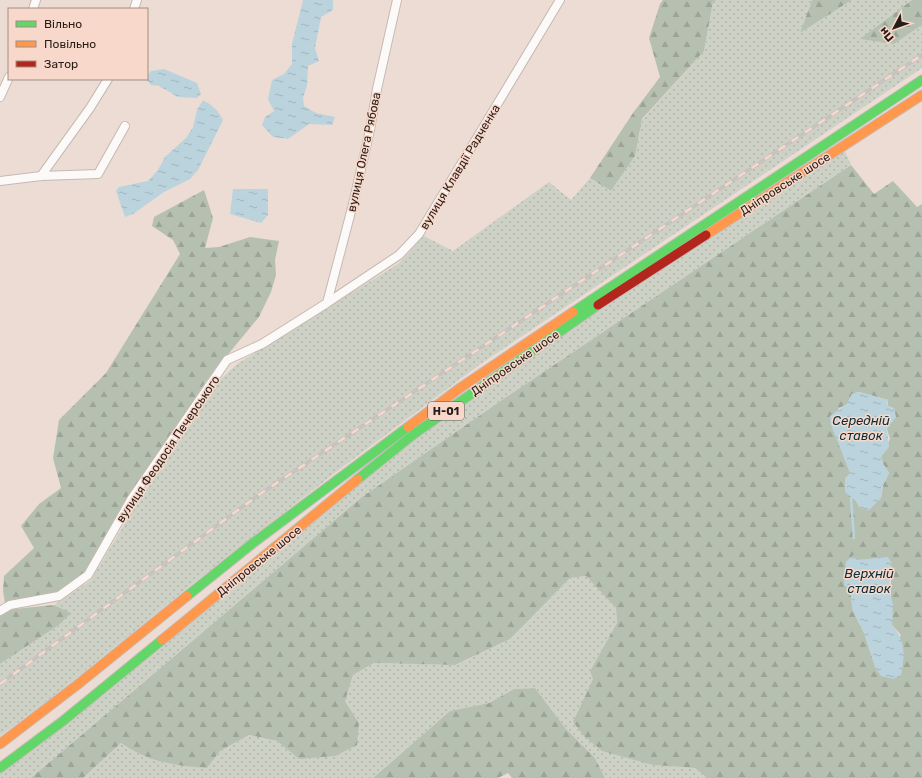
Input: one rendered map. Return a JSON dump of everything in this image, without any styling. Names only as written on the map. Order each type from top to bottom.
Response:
[{"type":"main road","name":"Дніпровське шосе","points":[[0,744],[77,685],[253,544],[460,388],[922,80]]},
{"type":"main road","name":"Дніпровське шосе","points":[[0,768],[63,721],[414,434],[577,320],[922,96]]},
{"type":"street","name":"вулиця Олега Рябова","points":[[327,303],[369,138],[377,89],[397,0]]},
{"type":"street","name":"вулиця Клавдії Радченка","points":[[327,303],[399,255],[420,234],[560,0]]},
{"type":"street","points":[[0,97],[8,79]]},
{"type":"street","points":[[41,176],[90,108],[107,80]]},
{"type":"street","points":[[0,181],[41,176],[98,174],[125,126]]},
{"type":"street","name":"вулиця Феодосія Печерського","points":[[0,611],[10,605],[59,596],[88,575],[132,498],[227,360],[262,344],[327,303]]},
{"type":"shaded area","points":[[717,0],[812,0],[800,33],[852,0],[912,0],[861,39],[894,44],[922,25],[922,68],[482,363],[344,466],[200,578],[59,692],[0,736],[0,664],[59,625],[70,613],[54,605],[91,580],[131,513],[219,381],[237,364],[398,264],[424,236],[453,251],[549,182],[571,200],[590,178],[611,191],[635,156],[642,120],[704,51],[713,2]]},
{"type":"shaded area","points":[[843,147],[851,165],[502,400],[362,497],[31,778],[0,778],[0,768],[414,434]]},
{"type":"shaded area","points":[[586,576],[616,608],[617,623],[590,671],[653,765],[695,768],[707,778],[605,778],[595,758],[566,729],[535,688],[514,689],[489,703],[450,711],[373,778],[83,778],[121,743],[141,755],[162,762],[207,768],[220,751],[249,735],[277,741],[299,759],[359,723],[345,701],[353,675],[374,663],[456,665],[510,639],[570,578]]},
{"type":"green space","points":[[663,0],[717,0],[713,2],[704,51],[642,119],[635,156],[611,191],[590,178],[633,113],[660,77],[649,38],[660,4]]},
{"type":"green space","points":[[812,0],[852,0],[800,33]]},
{"type":"green space","points":[[912,0],[922,0],[922,25],[894,44],[860,39]]},
{"type":"green space","points":[[851,165],[874,194],[893,181],[917,207],[922,204],[922,778],[707,778],[695,768],[653,765],[602,751],[584,736],[573,722],[593,679],[590,671],[617,623],[616,608],[586,576],[570,578],[510,639],[455,665],[374,663],[353,675],[345,701],[359,723],[357,745],[335,756],[299,759],[277,741],[249,735],[220,751],[207,768],[162,762],[141,755],[121,743],[83,778],[31,778],[362,497],[502,400]],"holes":[[[859,392],[888,400],[887,429],[890,439],[881,457],[883,464],[889,473],[883,485],[881,498],[860,508],[856,501],[850,473],[844,456],[838,409],[847,404],[852,394]],[[854,556],[855,560],[892,574],[892,625],[901,635],[876,669],[864,633],[853,611],[846,562]]]},
{"type":"green space","points":[[204,190],[213,218],[205,248],[219,247],[250,237],[279,241],[275,260],[276,275],[271,292],[259,317],[206,381],[86,572],[58,592],[5,603],[3,591],[4,576],[34,548],[21,526],[39,504],[61,488],[53,458],[59,420],[106,373],[180,254],[173,240],[152,226],[154,217]]},
{"type":"green space","points":[[54,605],[71,613],[59,625],[0,664],[0,615],[14,609]]},
{"type":"green space","points":[[535,688],[566,729],[595,758],[605,778],[512,778],[508,773],[498,778],[373,778],[450,711],[489,703],[514,689]]},
{"type":"water","points":[[303,0],[333,0],[333,10],[321,17],[315,48],[319,61],[308,66],[307,86],[303,98],[304,106],[316,113],[335,117],[332,125],[309,124],[288,139],[273,137],[262,125],[265,117],[274,111],[268,99],[272,80],[284,74],[292,64],[292,44]]},
{"type":"water","points":[[164,69],[197,83],[201,94],[197,98],[178,97],[159,86],[151,85],[147,80],[151,71]]},
{"type":"water","points":[[203,100],[219,113],[223,120],[198,170],[190,179],[164,192],[133,214],[125,217],[116,191],[119,187],[148,181],[158,170],[165,157],[186,138],[193,127],[197,110]]},
{"type":"water","points":[[233,189],[268,189],[268,215],[261,223],[230,214]]},
{"type":"water","name":"Середній ставок","points":[[859,392],[888,400],[887,405],[894,408],[896,417],[887,429],[889,447],[881,457],[883,464],[889,473],[883,485],[881,498],[869,510],[860,508],[856,501],[845,492],[845,478],[850,473],[831,425],[830,416],[847,404],[852,394]]},
{"type":"water","name":"Верхній ставок","points":[[854,555],[856,560],[888,557],[892,564],[889,588],[893,605],[892,625],[900,637],[904,654],[901,675],[893,679],[881,676],[876,669],[864,633],[853,611],[850,589],[844,585],[846,562]]},
{"type":"waterway","points":[[851,498],[854,538]]},
{"type":"railway","points":[[0,684],[260,494],[922,55]]},
{"type":"traffic: fast","points":[[573,312],[922,80]]},
{"type":"traffic: fast","points":[[358,479],[414,434],[598,305]]},
{"type":"traffic: fast","points":[[187,596],[253,543],[408,427]]},
{"type":"traffic: fast","points":[[0,768],[63,721],[162,640]]},
{"type":"traffic: slow","points":[[706,235],[922,95]]},
{"type":"traffic: slow","points":[[408,427],[460,388],[573,312]]},
{"type":"traffic: slow","points":[[162,640],[358,479]]},
{"type":"traffic: slow","points":[[0,744],[77,685],[187,596]]},
{"type":"traffic: jam","points":[[598,305],[706,235]]}]
